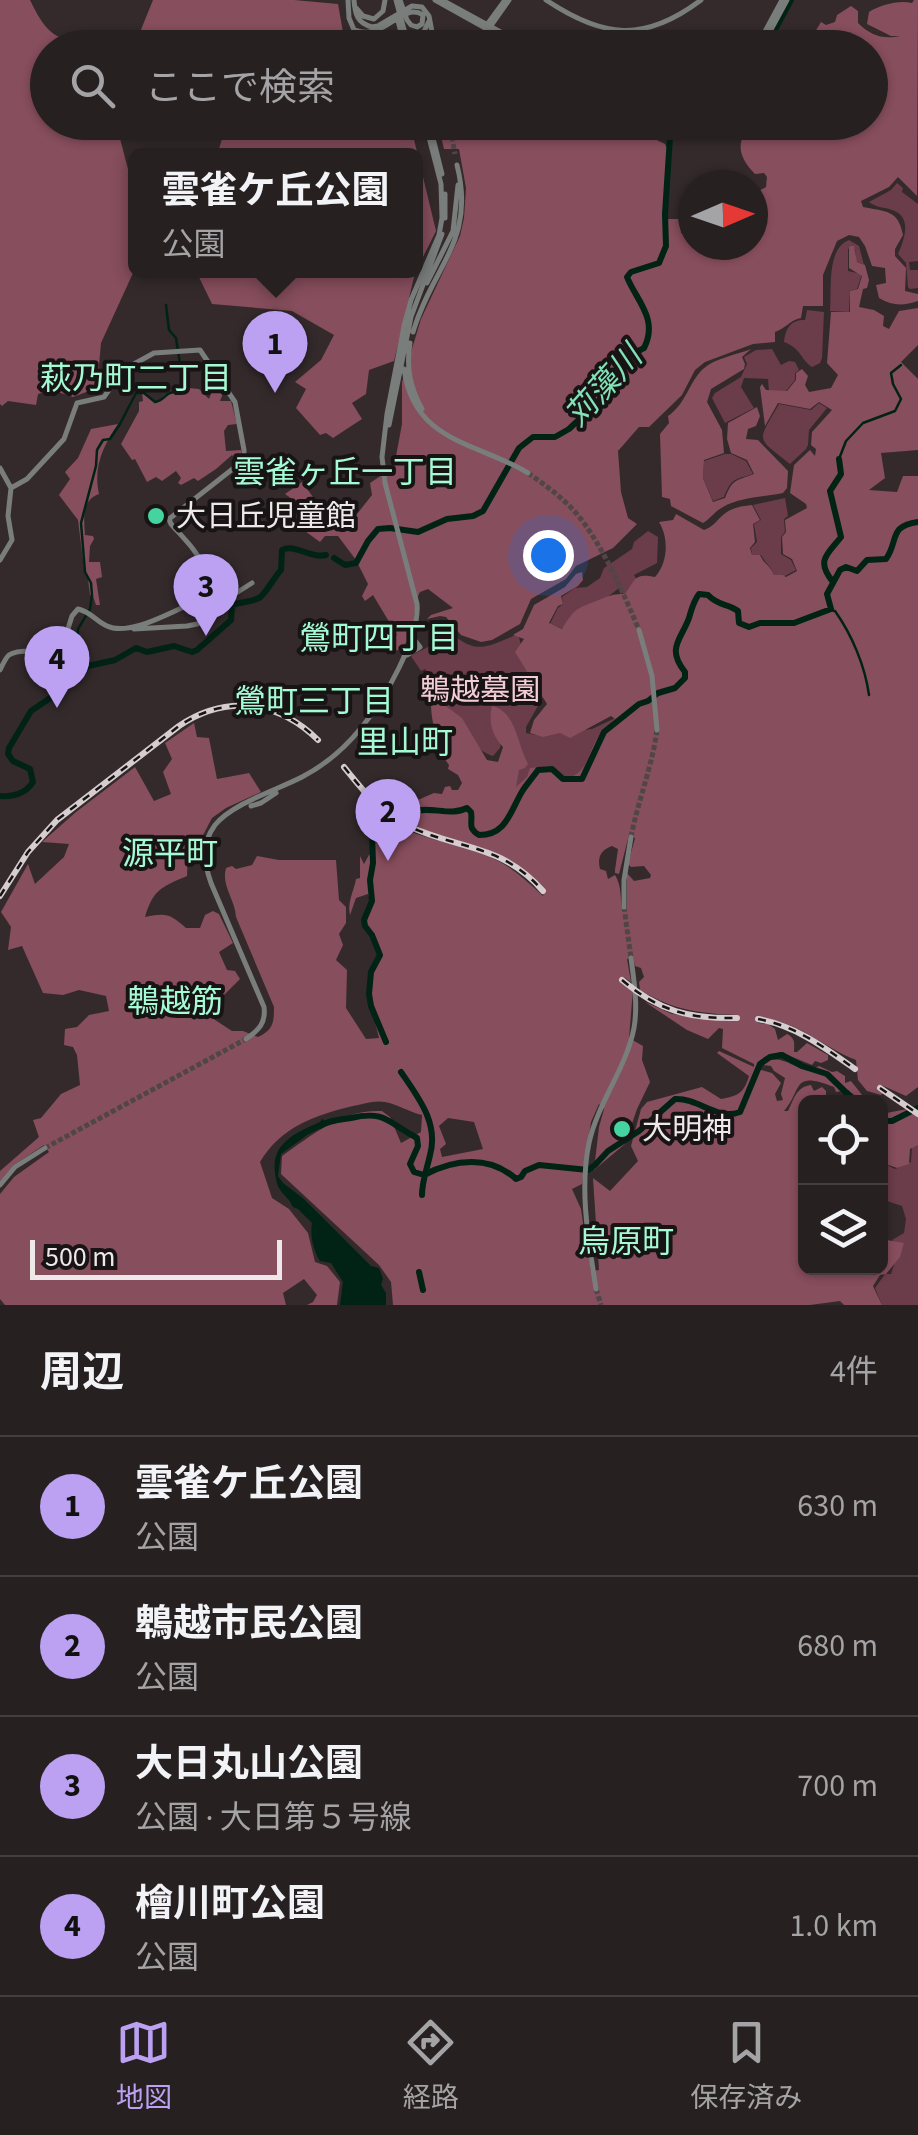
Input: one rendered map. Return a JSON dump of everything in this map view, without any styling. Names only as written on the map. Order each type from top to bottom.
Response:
[{"type":"street","points":[[350,1],[359,13],[371,18],[382,14],[393,0]]},
{"type":"street","points":[[393,0],[411,25],[422,24],[422,13],[408,10]]},
{"type":"street","points":[[393,0],[404,30]]},
{"type":"street","points":[[436,0],[493,30]]},
{"type":"street","points":[[436,0],[494,30]]},
{"type":"street","points":[[488,27],[507,0]]},
{"type":"street","points":[[546,0],[581,22],[618,30],[664,24],[701,0]]},
{"type":"street","points":[[768,30],[785,0]]},
{"type":"street","points":[[350,1],[355,14],[368,26],[392,20]]},
{"type":"street","points":[[350,1],[355,30]]},
{"type":"street","points":[[376,30],[417,3],[425,9],[432,30]]},
{"type":"street","points":[[421,30],[429,18]]},
{"type":"street","points":[[421,411],[408,370],[414,307],[440,236],[442,218],[441,184],[431,140]]},
{"type":"street","points":[[382,457],[412,329],[461,222],[462,189],[455,154]]},
{"type":"street","points":[[440,236],[404,338],[408,390],[442,433],[525,472]]},
{"type":"street","points":[[423,274],[440,236]]},
{"type":"street","points":[[246,1039],[261,1028],[264,1007],[204,864],[208,838],[222,819],[234,811],[262,803],[337,754],[363,726],[413,638],[418,613],[414,589],[383,476],[382,457],[404,326],[421,278]]},
{"type":"street","points":[[11,488],[27,480],[62,442],[77,403],[104,397],[120,373],[158,352],[200,350],[234,398],[244,460],[168,519],[198,554],[203,581],[191,602],[129,629]]},
{"type":"street","points":[[0,468],[11,488],[8,516],[12,540],[0,560]]},
{"type":"street","points":[[0,670],[12,654],[42,650],[60,654],[78,609],[104,625],[129,629],[186,626],[209,618],[222,602],[252,583]]},
{"type":"street","points":[[639,630],[652,676],[656,730]]},
{"type":"street","points":[[403,658],[420,647],[413,638]]},
{"type":"street","points":[[624,907],[631,837]]},
{"type":"street","points":[[596,1290],[587,1220],[586,1163],[594,1126],[630,1042],[636,1000],[631,958]]},
{"type":"street","points":[[0,1184],[15,1168],[45,1148]]},
{"type":"green space","points":[[897,183],[918,204],[918,261],[909,262],[910,270],[918,270],[918,288],[908,287],[906,263],[898,254],[905,230],[903,218],[869,202]]},
{"type":"green space","points":[[849,240],[859,246],[864,265],[856,261],[855,249],[851,247],[848,271],[862,274],[857,289],[850,291],[849,312],[830,311],[833,261]]},
{"type":"green space","points":[[807,310],[824,312],[822,358],[812,367],[784,342],[790,326],[805,320]]},
{"type":"green space","points":[[772,349],[781,365],[795,362],[799,370],[795,380],[786,391],[769,392],[768,379],[744,378],[741,387],[754,408],[725,423],[712,398],[715,393],[741,377],[747,364],[744,357],[756,350]]},
{"type":"green space","points":[[819,403],[827,408],[809,430],[806,449],[790,464],[765,443],[767,426],[779,404],[811,410]]},
{"type":"green space","points":[[725,454],[746,461],[753,474],[735,480],[724,497],[713,501],[703,478],[704,461]]},
{"type":"green space","points":[[785,498],[788,516],[784,519],[781,554],[791,560],[796,570],[785,576],[774,575],[761,555],[752,555],[751,548],[757,542],[754,524],[761,520],[753,505]]},
{"type":"green space","name":"鵯越墓園","points":[[648,531],[658,537],[657,563],[634,575],[637,580],[625,596],[619,588],[566,630],[550,624],[563,604],[562,597],[600,578],[604,568],[632,549],[634,542]]},
{"type":"green space","name":"鵯越墓園","points":[[441,625],[477,647],[518,634],[531,681],[543,697],[526,733],[592,729],[624,714],[627,723],[567,788],[514,791],[505,723],[500,748],[493,756],[480,749],[451,718],[425,669],[421,671],[411,656],[431,644]]},
{"type":"green space","points":[[918,1144],[918,1305],[882,1305],[875,1288],[884,1275],[891,1274],[899,1249],[892,1240],[904,1233],[906,1219],[902,1206],[888,1201],[888,1166],[895,1169],[911,1162],[912,1147]]},
{"type":"shaded area","points":[[0,0],[30,0],[50,30],[30,30],[30,140],[120,140],[128,169],[131,278],[101,343],[97,388],[73,397],[52,390],[38,394],[36,405],[8,401],[0,404]]},
{"type":"shaded area","points":[[153,0],[294,0],[338,4],[343,30],[141,30]]},
{"type":"shaded area","points":[[918,0],[917,196],[898,177],[889,187],[861,201],[863,207],[890,213],[898,220],[903,235],[895,256],[906,268],[905,291],[918,294],[918,301],[898,304],[879,298],[876,285],[886,283],[885,268],[872,266],[859,237],[849,235],[837,241],[823,275],[823,306],[803,306],[801,318],[775,332],[775,342],[753,344],[705,362],[695,370],[682,395],[649,427],[639,427],[618,451],[621,492],[628,518],[637,524],[613,548],[576,566],[566,579],[531,599],[520,624],[492,640],[481,642],[461,635],[446,617],[427,619],[453,608],[428,589],[420,592],[408,640],[390,655],[385,643],[397,635],[373,595],[365,601],[362,596],[368,584],[356,560],[338,536],[325,536],[320,542],[298,526],[297,521],[305,514],[303,507],[285,494],[302,482],[332,523],[357,514],[372,495],[370,483],[394,467],[402,424],[402,382],[421,319],[460,236],[464,218],[466,188],[459,149],[444,149],[442,140],[657,140],[667,148],[668,219],[678,219],[678,260],[768,260],[768,170],[752,170],[742,154],[742,140],[888,140],[888,37],[900,36],[891,36],[888,30],[867,24],[869,12]]},
{"type":"shaded area","points":[[851,6],[858,11],[858,23],[866,30],[816,30],[821,22],[835,22],[837,15]]},
{"type":"shaded area","points":[[222,140],[414,140],[416,148],[219,148]]},
{"type":"shaded area","points":[[423,177],[436,231],[423,257]]},
{"type":"shaded area","points":[[854,246],[857,262],[865,265],[869,280],[859,307],[884,316],[883,326],[889,329],[899,311],[918,308],[918,345],[901,362],[918,379],[918,450],[881,453],[885,478],[869,490],[897,492],[903,476],[918,476],[918,1087],[906,1096],[881,1085],[877,1090],[881,1095],[867,1091],[858,1080],[856,1060],[796,1028],[771,1020],[758,1019],[758,1023],[775,1029],[778,1040],[790,1036],[794,1052],[807,1043],[828,1055],[828,1060],[812,1065],[780,1052],[764,1057],[757,1069],[772,1073],[781,1083],[775,1094],[777,1101],[783,1100],[785,1078],[771,1066],[763,1065],[775,1059],[809,1071],[819,1066],[837,1071],[845,1076],[845,1083],[851,1081],[862,1095],[848,1090],[836,1092],[834,1087],[820,1082],[804,1081],[784,1111],[788,1111],[796,1094],[806,1086],[826,1091],[826,1095],[798,1095],[798,1275],[880,1275],[873,1286],[882,1305],[844,1305],[840,1301],[810,1305],[393,1305],[391,1282],[379,1265],[281,1174],[282,1156],[329,1125],[354,1114],[382,1111],[390,1117],[401,1143],[421,1132],[422,1115],[377,1102],[300,1124],[278,1140],[260,1162],[272,1198],[289,1209],[308,1233],[315,1262],[327,1266],[340,1282],[337,1305],[307,1305],[317,1295],[304,1279],[283,1293],[286,1305],[5,1305],[0,1299],[0,1194],[14,1177],[49,1152],[44,1145],[14,1165],[0,1181],[0,1171],[39,1137],[33,1120],[41,1118],[61,1094],[80,1085],[77,1055],[73,1047],[64,1045],[65,1029],[77,1027],[89,1015],[109,1011],[106,996],[79,990],[63,995],[43,993],[22,946],[8,950],[11,927],[1,912],[28,864],[35,884],[64,857],[69,844],[42,842],[135,767],[154,801],[171,794],[163,772],[172,759],[165,743],[194,723],[197,737],[209,738],[217,779],[249,773],[261,792],[212,818],[188,853],[187,876],[159,891],[145,917],[167,915],[186,928],[200,928],[205,915],[213,911],[219,914],[233,943],[219,952],[227,970],[235,971],[240,979],[225,994],[204,1004],[206,1014],[232,1031],[258,1037],[272,1025],[274,1007],[236,917],[225,881],[226,868],[252,865],[257,856],[336,860],[339,900],[346,907],[346,923],[339,934],[343,945],[336,960],[347,970],[346,1008],[366,1039],[379,1038],[369,998],[379,958],[366,924],[371,902],[368,894],[356,898],[350,915],[349,910],[356,879],[360,878],[360,856],[364,864],[374,852],[374,831],[360,824],[366,805],[386,822],[494,859],[543,896],[545,890],[510,860],[396,816],[399,808],[434,793],[442,794],[445,787],[458,790],[462,783],[448,769],[444,758],[446,754],[434,726],[431,695],[462,718],[487,760],[498,762],[503,747],[492,728],[492,706],[506,714],[528,764],[519,770],[516,787],[530,768],[553,766],[565,780],[583,768],[599,736],[615,719],[611,716],[570,738],[560,733],[543,737],[530,733],[534,720],[547,704],[515,652],[524,639],[513,635],[523,629],[534,605],[582,572],[583,580],[561,596],[563,604],[549,623],[562,629],[582,607],[625,594],[639,577],[655,577],[666,550],[659,522],[673,520],[676,514],[704,530],[729,511],[752,505],[760,520],[753,524],[752,555],[760,555],[774,575],[786,577],[797,571],[792,559],[783,554],[782,537],[786,532],[785,520],[807,508],[790,493],[794,465],[810,450],[815,456],[812,432],[832,410],[819,402],[810,409],[778,403],[765,426],[760,387],[762,384],[766,390],[787,391],[802,369],[808,376],[805,385],[809,392],[831,388],[838,375],[827,363],[831,312],[850,312],[850,291],[858,289],[862,276],[849,268],[849,247]],"holes":[[[629,835],[635,838],[628,864],[644,866],[651,875],[634,881],[627,873],[627,907],[622,909],[617,879],[615,875],[608,879],[599,861],[605,850],[612,846],[618,849],[615,873],[619,874]],[[633,957],[644,977],[639,982],[640,990],[652,997],[686,1009],[735,1015],[736,1020],[731,1021],[672,1014],[645,1002],[708,1039],[719,1028],[723,1029],[722,1048],[754,1067],[719,1051],[749,1076],[740,1093],[721,1099],[702,1087],[647,1102],[641,1109],[631,1146],[638,1161],[610,1191],[593,1178],[599,1270],[591,1271],[588,1249],[580,1244],[585,1237],[581,1209],[572,1189],[582,1184],[591,1122],[599,1104],[604,1109],[594,1170],[625,1144],[650,1082],[642,1060],[643,1046],[629,1038],[633,990],[623,981],[625,978],[631,982],[627,959]],[[448,1118],[474,1122],[483,1149],[442,1157],[440,1149],[446,1144],[439,1126]]]},
{"type":"shaded area","points":[[199,278],[414,278],[394,361],[369,370],[366,394],[352,403],[362,419],[333,438],[326,433],[320,435],[296,408],[306,389],[295,382],[321,360],[334,335],[292,311],[212,304]]},
{"type":"shaded area","points":[[751,349],[742,357],[744,369],[711,389],[707,402],[722,430],[724,453],[704,460],[703,478],[713,502],[725,498],[736,481],[754,474],[747,460],[731,453],[727,439],[728,423],[757,407],[760,416],[756,426],[748,429],[746,439],[758,440],[788,471],[787,488],[783,493],[730,504],[703,523],[662,497],[660,434],[669,423],[668,416],[703,369]]},
{"type":"shaded area","points":[[221,387],[224,391],[220,401],[231,401],[237,424],[228,425],[224,431],[226,451],[241,450],[238,462],[232,455],[198,481],[194,478],[181,485],[176,471],[162,481],[156,477],[147,482],[135,459],[121,444],[139,411],[142,393],[156,403],[166,394],[188,388],[199,389],[209,399],[212,391]]},
{"type":"shaded area","points":[[118,424],[101,457],[97,475],[99,494],[89,501],[85,511],[85,535],[94,539],[89,562],[100,562],[102,577],[96,579],[100,605],[96,605],[84,569],[78,520],[59,495],[70,479],[65,472],[78,458],[91,429]]},
{"type":"shaded area","points":[[918,1107],[918,1145],[910,1149],[909,1164],[897,1168],[888,1165],[888,1113]]},
{"type":"shaded area","points":[[322,1119],[327,1125],[281,1154],[278,1176],[371,1266],[379,1268],[386,1305],[340,1305],[343,1282],[331,1263],[320,1261],[312,1223],[293,1207],[278,1185],[277,1153],[295,1134]]},
{"type":"shaded area","points":[[888,1240],[904,1243],[900,1257],[888,1272]]},
{"type":"waterway","name":"苅藻川","points":[[775,30],[791,0]]},
{"type":"waterway","name":"苅藻川","points":[[334,558],[345,565],[356,563],[378,529],[418,532],[447,519],[483,511],[519,448],[533,437],[555,437],[569,429],[605,395],[621,360],[644,348],[648,319],[627,277],[659,263],[666,246],[670,140]]},
{"type":"waterway","points":[[83,670],[78,629],[90,609],[92,595],[85,572],[81,523],[97,450],[103,440],[110,439],[136,393],[144,393],[155,402],[187,386],[176,338],[169,330],[166,305]]},
{"type":"waterway","points":[[839,459],[846,441],[863,423],[895,411],[901,399],[891,373],[901,365]]},
{"type":"waterway","points":[[833,582],[824,563],[841,537],[830,491],[841,474],[839,459]]},
{"type":"waterway","points":[[410,812],[467,808],[475,832],[479,835],[496,831],[538,770],[552,769],[563,779],[582,779],[604,732],[639,704],[675,688],[685,678],[676,650],[699,594],[738,611],[739,623],[749,627],[760,623],[794,623],[831,609],[827,594],[840,570],[846,567],[857,571],[867,560],[886,559],[898,531],[918,522]]},
{"type":"waterway","name":"苅藻川","points":[[0,796],[19,794],[33,782],[30,769],[8,754],[31,711],[78,679],[88,666],[115,660],[136,648],[147,652],[174,646],[197,650],[231,620],[232,605],[264,593],[281,570],[282,550],[292,548],[326,555]]},
{"type":"waterway","points":[[829,610],[835,611],[852,640],[869,695]]},
{"type":"waterway","points":[[375,828],[372,901],[364,920],[380,955],[371,972],[369,994],[386,1042]]},
{"type":"waterway","points":[[424,1175],[472,1162],[495,1166],[516,1179],[539,1165],[588,1170],[675,1099],[724,1114],[740,1112],[760,1064],[770,1057],[782,1055],[827,1074],[849,1095]]},
{"type":"waterway","points":[[401,1072],[425,1111],[432,1132],[422,1195]]},
{"type":"waterway","points":[[888,1121],[918,1108]]},
{"type":"waterway","points":[[320,1126],[363,1116],[386,1119],[417,1138],[418,1146],[410,1164],[414,1172],[424,1175]]},
{"type":"waterway","points":[[419,1272],[423,1290]]},
{"type":"tunnel","points":[[452,140],[455,154]]},
{"type":"tunnel","points":[[528,473],[565,502],[585,525],[639,630]]},
{"type":"tunnel","points":[[631,837],[657,730]]},
{"type":"tunnel","points":[[624,907],[631,958]]},
{"type":"tunnel","points":[[45,1148],[246,1039]]},
{"type":"tunnel","points":[[596,1289],[601,1305]]},
{"type":"railway","points":[[0,896],[28,852],[57,820],[197,716],[215,709],[252,706],[286,717],[318,740]]},
{"type":"railway","points":[[344,767],[372,800],[397,820],[495,856],[527,875],[543,891]]},
{"type":"railway","points":[[622,980],[675,1011],[737,1018]]},
{"type":"railway","points":[[758,1019],[797,1032],[855,1069]]},
{"type":"railway","points":[[880,1088],[918,1114]]},
{"type":"place","name":"雲雀ケ丘公園","points":[[275,393]]},
{"type":"place","name":"大日丘児童館","points":[[156,516]]},
{"type":"place","name":"大日丸山公園","points":[[206,636]]},
{"type":"place","name":"檜川町公園","points":[[57,708]]},
{"type":"place","name":"鵯越市民公園","points":[[388,861]]},
{"type":"place","name":"大明神","points":[[622,1129]]},
{"type":"district","name":"萩乃町二丁目","points":[[136,378]]},
{"type":"district","name":"雲雀ヶ丘一丁目","points":[[345,472]]},
{"type":"district","name":"鶯町四丁目","points":[[379,638]]},
{"type":"district","name":"鶯町三丁目","points":[[314,701]]},
{"type":"district","name":"里山町","points":[[405,742]]},
{"type":"district","name":"源平町","points":[[170,853]]},
{"type":"district","name":"鵯越筋","points":[[175,1001]]},
{"type":"district","name":"烏原町","points":[[626,1241]]}]
